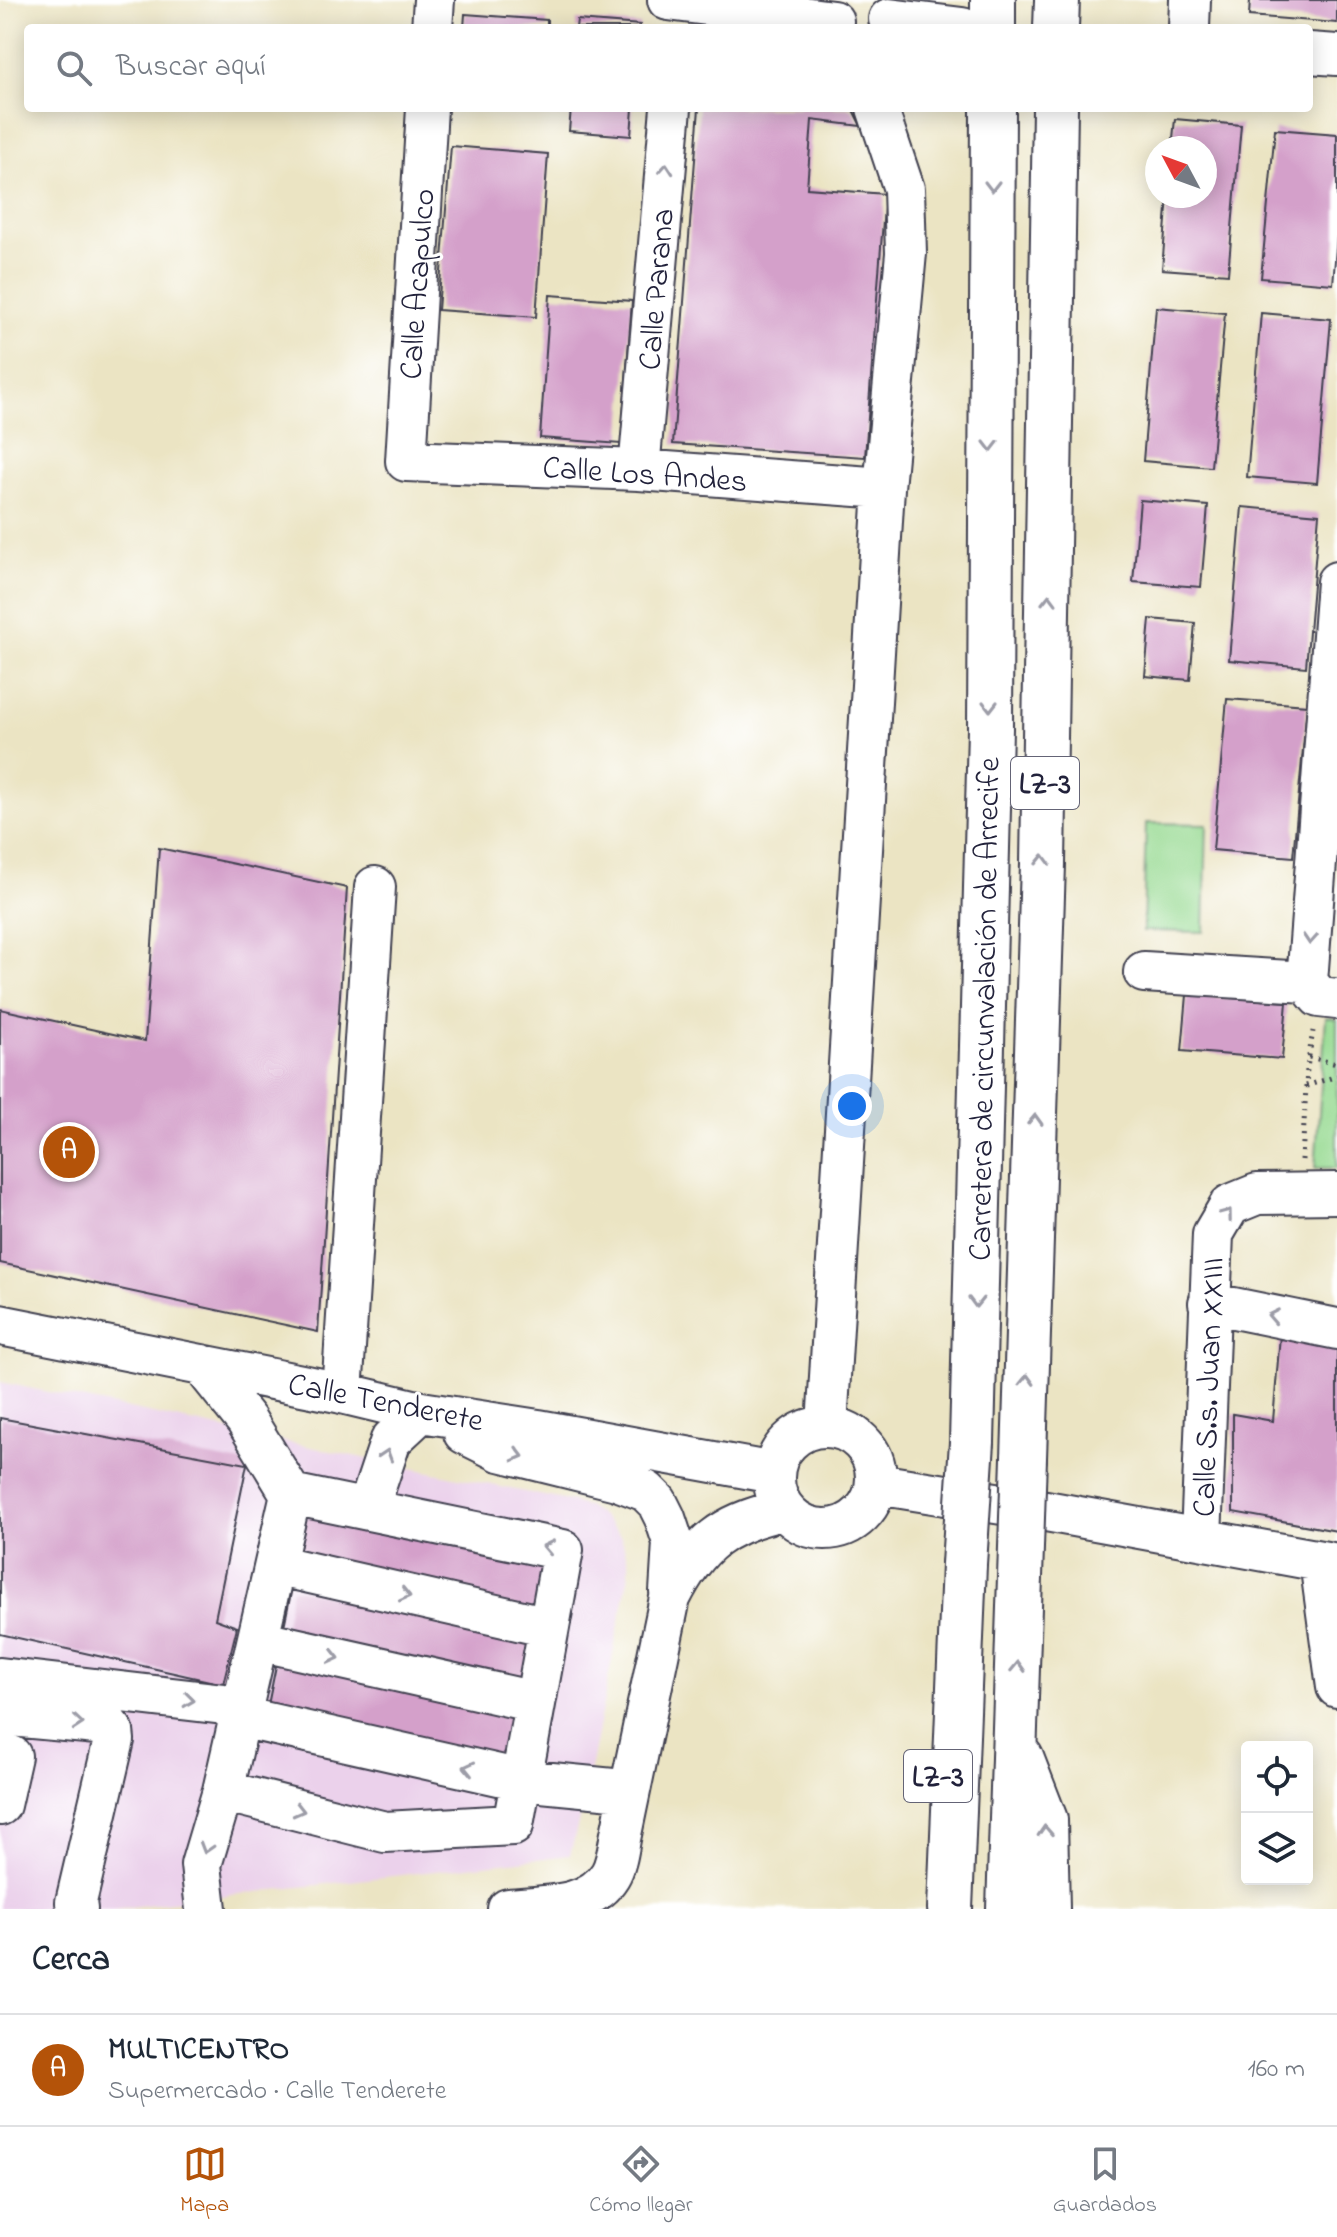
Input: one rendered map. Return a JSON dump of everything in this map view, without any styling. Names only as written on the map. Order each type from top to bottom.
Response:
[{"type":"highway","points":[[993,0],[993,24]]},
{"type":"highway","points":[[1056,24],[1057,0]]},
{"type":"highway","name":"Carretera de circunvalación de Arrecife","points":[[950,1909],[959,1643],[972,1442],[990,729],[993,112]]},
{"type":"highway","name":"Carretera de circunvalación de Arrecife","points":[[1009,1909],[1043,864],[1055,112]]},
{"type":"highway","name":"LZ-3","points":[[923,1909],[929,1837],[959,1643]]},
{"type":"highway","name":"LZ-3","points":[[1015,1745],[1045,1820],[1047,1909]]},
{"type":"street","points":[[432,24],[434,0]]},
{"type":"street","points":[[668,0],[836,16]]},
{"type":"street","points":[[1189,24],[1190,0]]},
{"type":"street","points":[[678,24],[681,1]]},
{"type":"street","points":[[894,17],[937,24]]},
{"type":"street","points":[[1313,53],[1337,55]]},
{"type":"street","name":"Calle Acapulco","points":[[406,461],[427,112]]},
{"type":"street","name":"Calle Parana","points":[[639,470],[671,112]]},
{"type":"street","points":[[827,1426],[884,488],[906,253],[904,189],[878,112]]},
{"type":"street","name":"Calle Los Andes","points":[[406,461],[639,470],[884,488]]},
{"type":"street","points":[[1144,972],[1322,990],[1337,582]]},
{"type":"street","points":[[342,1393],[375,887]]},
{"type":"street","name":"Calle S.s. Juan XXIII","points":[[1201,1539],[1213,1234],[1230,1205],[1257,1194],[1318,1193]]},
{"type":"street","points":[[1209,1303],[1337,1329]]},
{"type":"street","name":"Calle Tenderete","points":[[0,1325],[342,1393],[421,1412],[538,1430],[779,1492]]},
{"type":"street","points":[[202,1365],[246,1420],[291,1494],[223,1791],[201,1865],[206,1909]]},
{"type":"street","points":[[368,1509],[391,1440],[421,1412],[500,1451],[617,1480],[646,1491],[661,1510],[673,1542],[670,1598],[610,1875],[594,1894],[581,1901],[549,1907],[508,1909]]},
{"type":"street","points":[[827,1426],[854,1435],[872,1456],[877,1484],[864,1512],[839,1528],[809,1528],[779,1492],[783,1449],[802,1432],[827,1426]]},
{"type":"street","points":[[877,1484],[1328,1563],[1337,1687]]},
{"type":"street","points":[[670,1598],[684,1569],[700,1549],[779,1492]]},
{"type":"street","points":[[223,1791],[385,1832],[513,1825],[563,1550],[291,1494]]},
{"type":"street","points":[[275,1565],[549,1627]]},
{"type":"street","points":[[258,1640],[535,1702]]},
{"type":"street","points":[[0,1678],[224,1704],[240,1717],[521,1780],[613,1789],[629,1794]]},
{"type":"street","points":[[0,1805],[9,1716],[108,1725],[113,1731],[114,1740],[76,1902],[77,1909]]},
{"type":"path","points":[[1309,1057],[1337,1064]]},
{"type":"path","points":[[1307,1068],[1306,1086],[1318,1193]]},
{"type":"path","points":[[1306,1086],[1337,1076]]},
{"type":"shaded area","points":[[0,1382],[573,1502],[602,1516],[621,1537],[629,1574],[570,1855],[113,1909],[0,1909]]},
{"type":"green space","points":[[1146,823],[1207,824],[1204,932],[1143,931]]},
{"type":"green space","points":[[1326,1017],[1337,1019],[1337,1168],[1315,1168]]},
{"type":"building","points":[[1250,0],[1337,0],[1337,23],[1249,16]]},
{"type":"building","points":[[465,14],[547,20],[547,24],[464,24]]},
{"type":"building","points":[[577,20],[627,24],[576,24]]},
{"type":"building","points":[[571,112],[633,112],[631,136],[569,131]]},
{"type":"building","points":[[699,112],[854,112],[861,126],[812,120],[807,188],[885,194],[865,457],[673,444]]},
{"type":"building","points":[[1175,119],[1241,125],[1228,274],[1162,269],[1167,208],[1217,208],[1217,136],[1173,136]]},
{"type":"building","points":[[1275,129],[1337,134],[1337,236],[1333,284],[1261,278]]},
{"type":"building","points":[[451,146],[548,154],[536,317],[438,310]]},
{"type":"building","points":[[550,295],[632,301],[621,444],[540,438]]},
{"type":"building","points":[[1156,307],[1225,313],[1211,467],[1143,461]]},
{"type":"building","points":[[1261,313],[1331,319],[1317,483],[1247,477]]},
{"type":"building","points":[[1140,500],[1208,506],[1201,587],[1133,582]]},
{"type":"building","points":[[1242,507],[1319,514],[1306,667],[1229,660]]},
{"type":"building","points":[[1150,619],[1195,623],[1190,680],[1145,676]]},
{"type":"building","points":[[1227,699],[1307,705],[1293,857],[1213,850]]},
{"type":"building","points":[[159,848],[347,888],[318,1332],[0,1263],[0,1009],[145,1041]]},
{"type":"building","points":[[1187,995],[1287,1002],[1282,1059],[1182,1051]]},
{"type":"building","points":[[1280,1335],[1337,1346],[1337,1531],[1233,1512],[1233,1414],[1273,1421]]},
{"type":"building","points":[[0,1418],[247,1464],[215,1619],[237,1627],[223,1684],[0,1634]]},
{"type":"building","points":[[307,1515],[550,1565],[540,1612],[297,1562]]},
{"type":"building","points":[[292,1588],[534,1638],[524,1686],[282,1636]]},
{"type":"building","points":[[277,1661],[519,1712],[509,1760],[267,1710]]},
{"type":"place","name":"MULTICENTRO","points":[[69,1152]]}]
